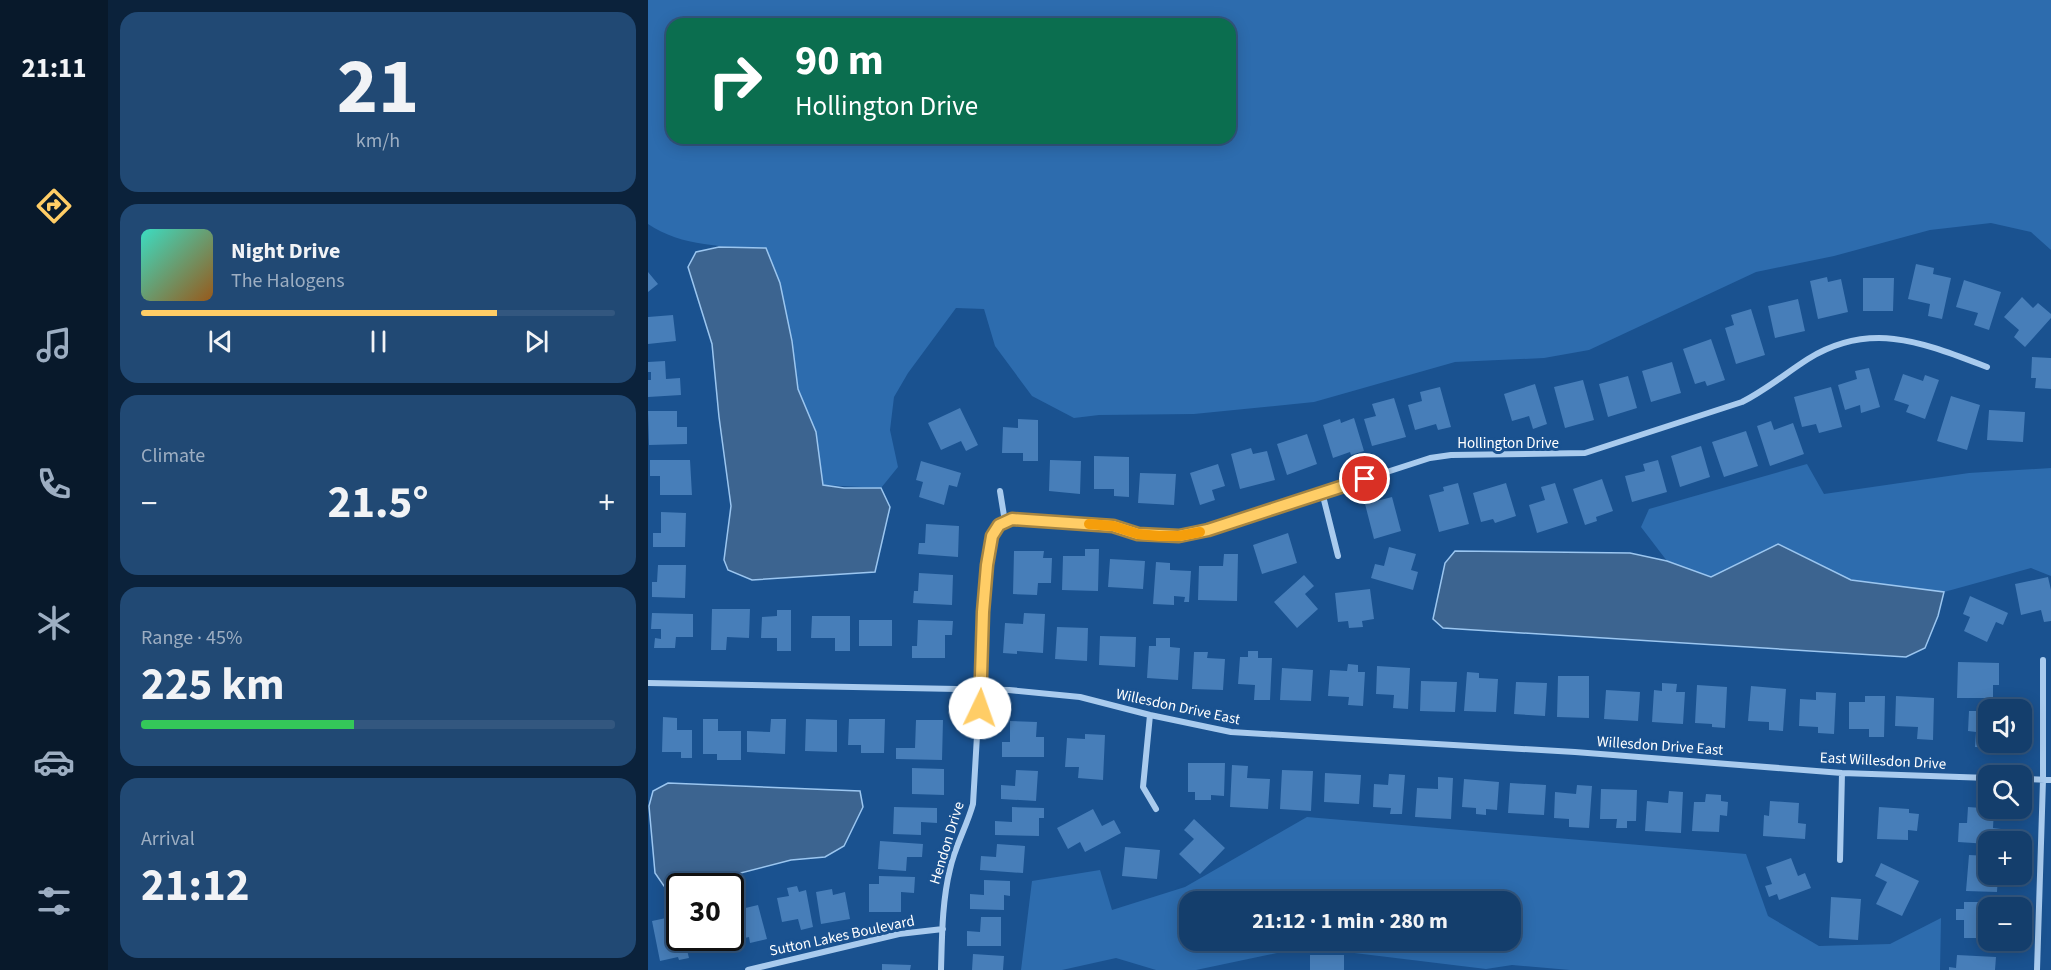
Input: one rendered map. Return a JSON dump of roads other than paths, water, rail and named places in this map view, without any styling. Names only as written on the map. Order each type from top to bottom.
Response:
[{"type":"street","name":"Hollington Drive","points":[[1008,520],[1113,526],[1138,534],[1179,536],[1208,530],[1430,458],[1451,455],[1584,453],[1742,402],[1809,359],[1848,341],[1874,337],[1907,339],[1988,367]]},
{"type":"street","points":[[1000,491],[1008,520]]},
{"type":"street","points":[[1322,492],[1338,556]]},
{"type":"street","name":"Hendon Drive","points":[[941,970],[944,898],[950,869],[973,804],[987,565],[992,536],[999,525],[1008,520]]},
{"type":"street","points":[[2037,970],[2043,780],[2043,660]]},
{"type":"street","name":"Willesdon Drive East","points":[[648,683],[981,689],[1080,697],[1150,715],[1232,732],[1575,752],[1775,767]]},
{"type":"street","points":[[1150,715],[1143,787],[1156,808]]},
{"type":"street","name":"East Willesdon Drive","points":[[1775,767],[1978,778]]},
{"type":"street","points":[[1840,860],[1842,772]]},
{"type":"street","points":[[2032,779],[2051,780]]},
{"type":"street","name":"Sutton Lakes Boulevard","points":[[748,970],[899,934],[943,929]]}]
